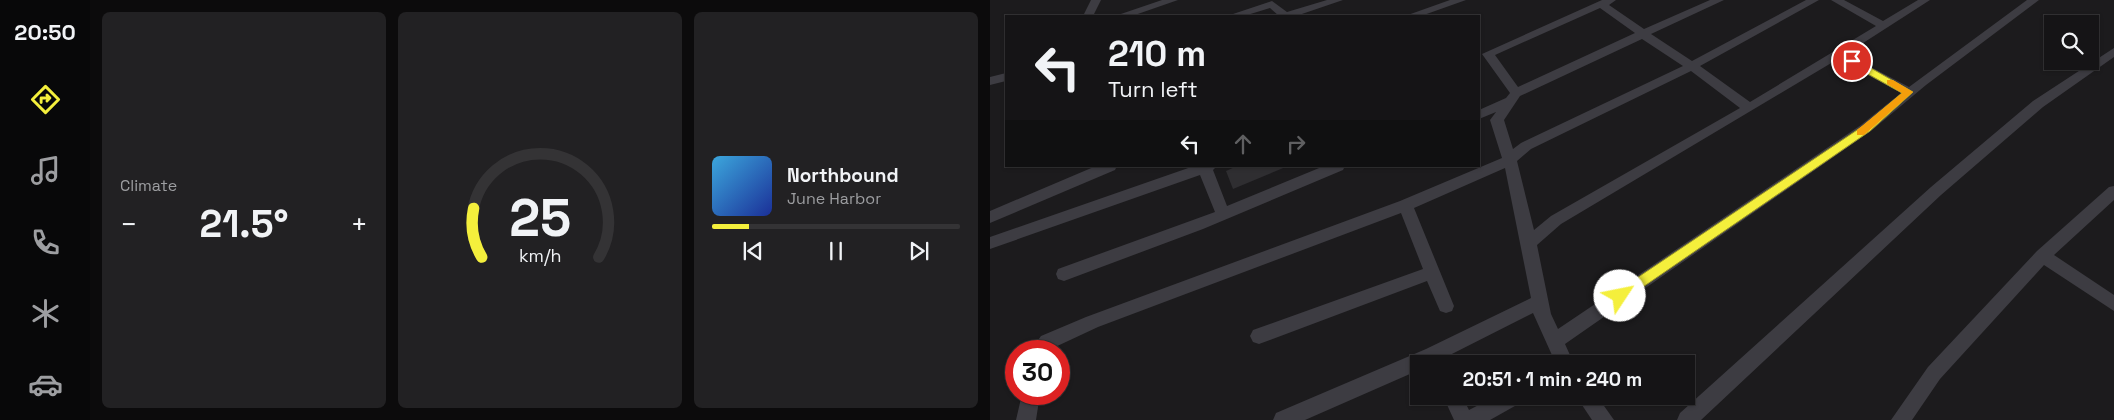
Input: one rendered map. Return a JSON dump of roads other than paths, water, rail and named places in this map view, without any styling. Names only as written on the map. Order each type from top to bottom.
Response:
[{"type":"street","points":[[1088,15],[1096,0]]},
{"type":"street","points":[[1125,15],[1173,0]]},
{"type":"street","points":[[1288,15],[1338,0]]},
{"type":"street","points":[[1415,15],[1461,0]]},
{"type":"street","points":[[1480,115],[1513,96],[1719,0]]},
{"type":"street","points":[[1052,340],[1092,322],[1405,205],[1510,160],[1526,146],[1692,66],[1814,0]]},
{"type":"street","points":[[1836,0],[1883,25]]},
{"type":"street","points":[[1529,243],[1556,220],[1749,108],[1925,0]]},
{"type":"street","points":[[1554,341],[1866,128],[1909,92],[2034,0]]},
{"type":"street","points":[[1236,15],[1270,2],[1284,15]]},
{"type":"street","points":[[1513,96],[1483,56],[1606,2],[1643,34],[1692,66],[1749,108]]},
{"type":"street","points":[[1320,5],[1328,15]]},
{"type":"street","points":[[1687,420],[1936,191],[2038,104],[2114,52]]},
{"type":"street","points":[[1837,54],[1909,92]]},
{"type":"street","points":[[990,81],[1005,77]]},
{"type":"street","points":[[1513,96],[1498,120],[1510,160],[1529,243],[1542,314],[1561,355]]},
{"type":"street","points":[[990,217],[1108,167]]},
{"type":"street","points":[[990,243],[1208,167],[1223,214]]},
{"type":"street","points":[[1064,274],[1223,214],[1336,167]]},
{"type":"street","points":[[1901,420],[1934,374],[2043,256],[2114,190]]},
{"type":"street","points":[[1405,205],[1446,306]]},
{"type":"street","points":[[2043,256],[2114,304]]},
{"type":"street","points":[[1259,336],[1432,272]]},
{"type":"street","points":[[1443,355],[1540,302]]},
{"type":"street","points":[[1283,420],[1410,370]]},
{"type":"street","points":[[1026,420],[1029,405]]},
{"type":"street","points":[[1456,405],[1464,420]]},
{"type":"street","points":[[1471,420],[1498,405]]},
{"type":"street","points":[[1592,405],[1604,420]]}]
